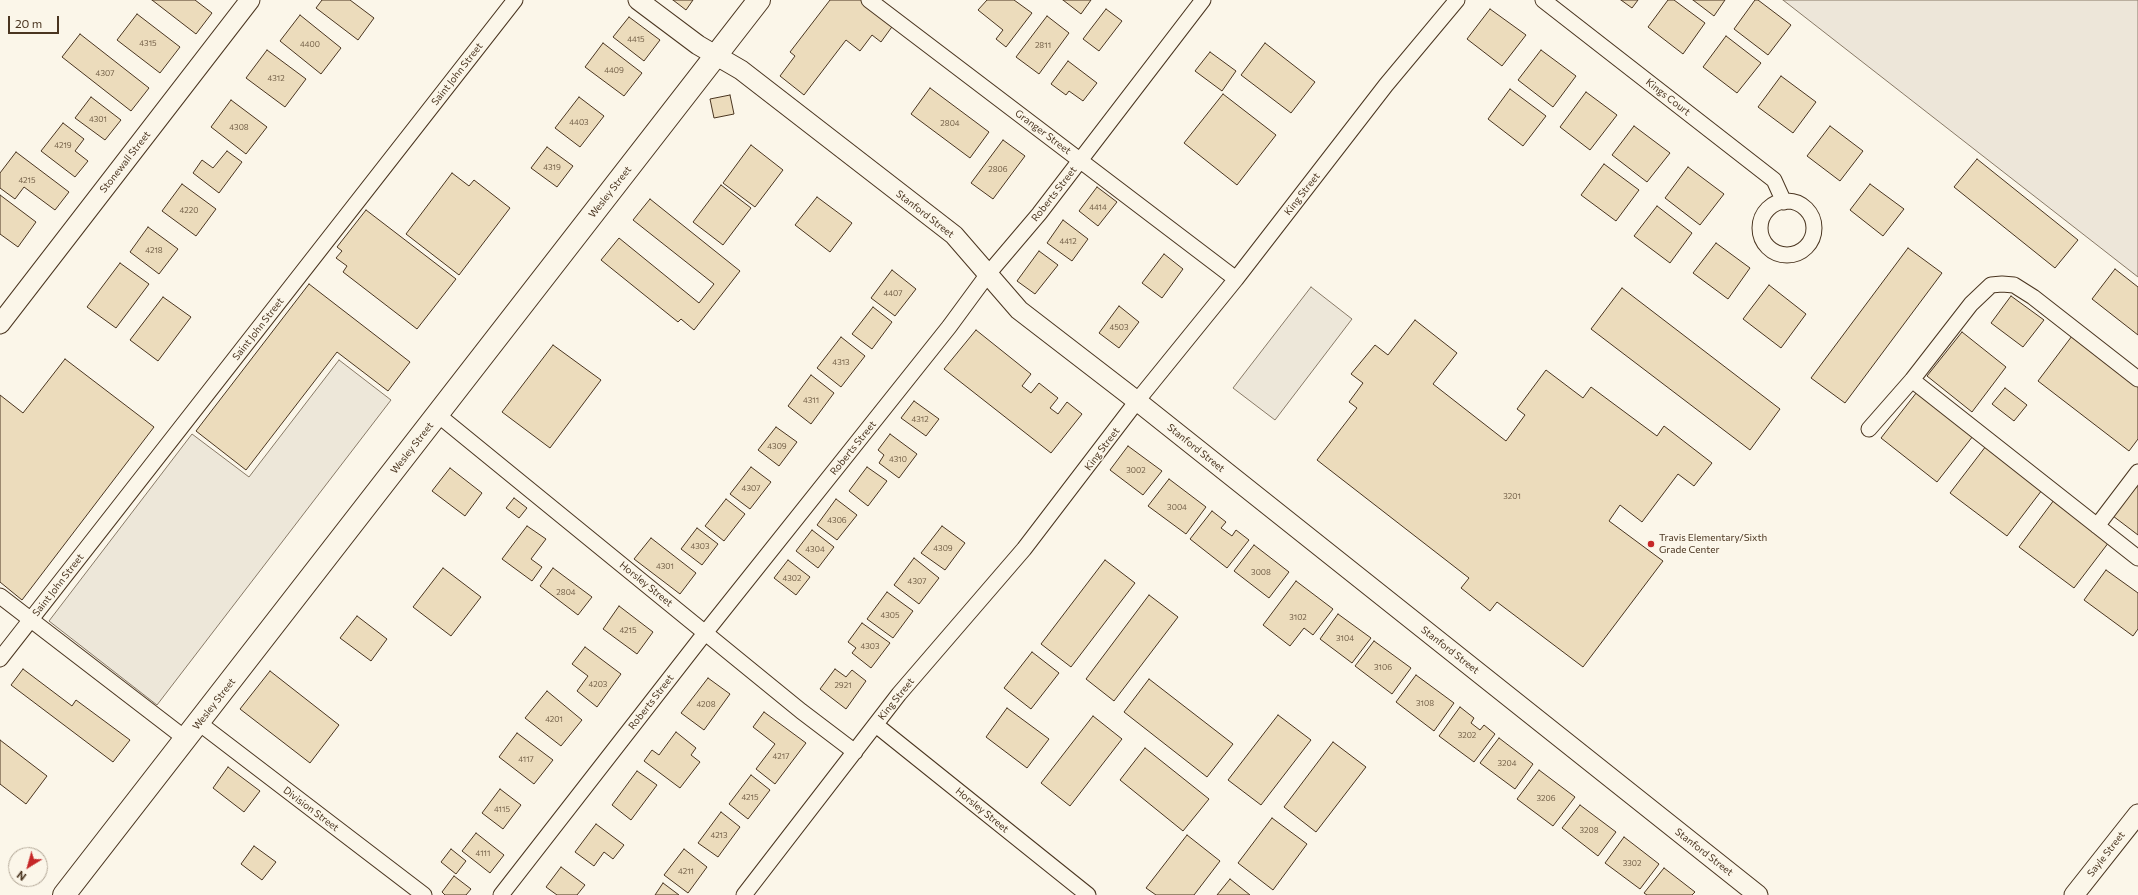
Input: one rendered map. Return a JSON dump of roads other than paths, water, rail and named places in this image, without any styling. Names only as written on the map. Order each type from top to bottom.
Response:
[{"type":"main road","name":"Wesley Street","points":[[64,895],[759,0]]},
{"type":"street","name":"Stonewall Street","points":[[0,324],[250,0]]},
{"type":"street","name":"Saint John Street","points":[[0,659],[515,0]]},
{"type":"street","name":"Stanford Street","points":[[638,0],[716,56],[741,70],[954,235],[1019,310],[1137,401],[1758,895]]},
{"type":"street","name":"Granger Street","points":[[869,0],[1236,279]]},
{"type":"street","name":"Roberts Street","points":[[500,895],[705,633],[880,414],[988,274],[1039,214],[1203,0]]},
{"type":"street","name":"King Street","points":[[744,895],[899,694],[1024,549],[1137,401],[1236,279],[1386,85],[1457,0]]},
{"type":"street","name":"Kings Court","points":[[1543,0],[1774,180],[1784,202]]},
{"type":"street","points":[[1869,429],[1912,380],[1983,292],[1991,285],[2014,285],[2033,297],[2138,379]]},
{"type":"street","points":[[1912,380],[2138,558]]},
{"type":"street","name":"Horsley Street","points":[[438,415],[801,711],[855,752]]},
{"type":"street","points":[[2097,526],[2138,472]]},
{"type":"street","name":"Division Street","points":[[0,596],[31,620],[192,731],[424,895]]},
{"type":"street","name":"Horsley Street","points":[[876,725],[1088,895]]},
{"type":"street","name":"Sayle Street","points":[[2074,895],[2138,814]]},
{"type":"place","name":"Travis Elementary/Sixth Grade Center","points":[[1651,544]]}]
